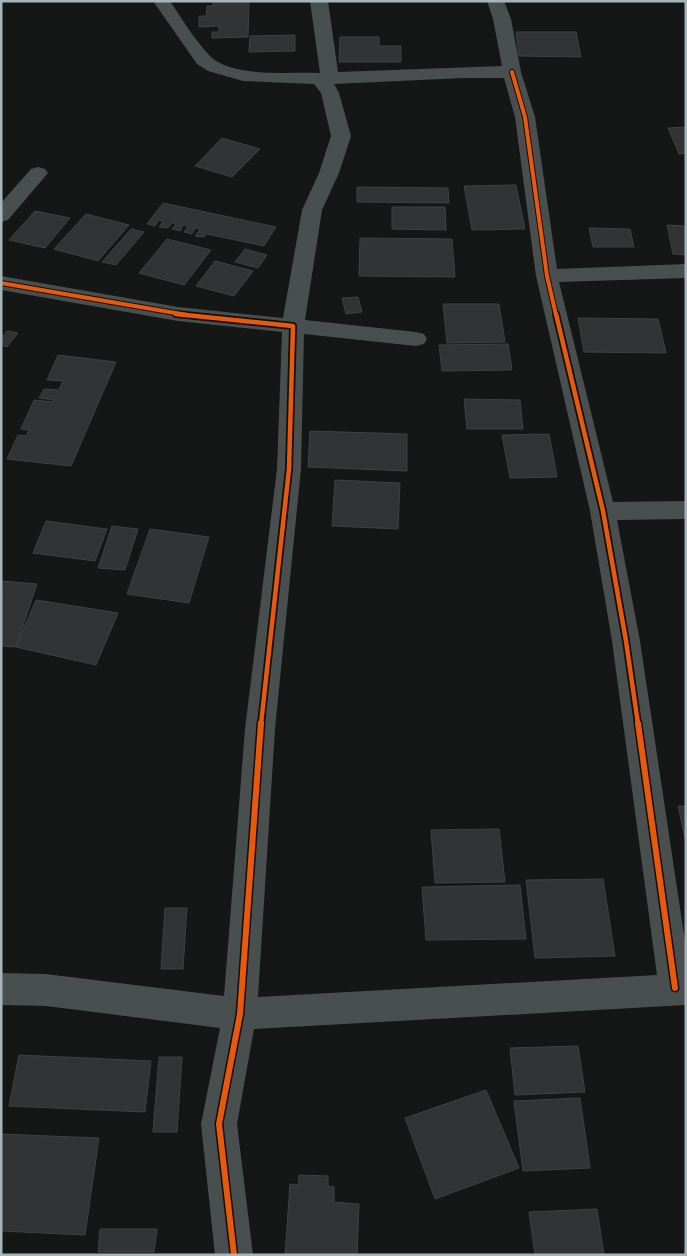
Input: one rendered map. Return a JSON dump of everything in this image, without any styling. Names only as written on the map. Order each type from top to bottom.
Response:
[{"type":"street","points":[[161,1],[203,60],[220,71],[242,75],[324,79],[464,72],[512,72]]},
{"type":"street","points":[[234,1255],[219,1124],[240,1014],[260,729],[289,469],[293,326],[312,210],[329,172],[341,136],[328,86],[324,79],[319,1]]},
{"type":"street","points":[[1,989],[46,990],[240,1014],[680,988],[626,640],[602,511],[547,276],[525,117],[512,72],[502,19],[495,1]]},
{"type":"street","points":[[1,216],[38,173]]},
{"type":"street","points":[[547,276],[686,271]]},
{"type":"street","points":[[1,283],[178,314],[416,339]]},
{"type":"street","points":[[602,511],[686,510]]},
{"type":"building","points":[[213,1],[249,1],[248,37],[212,38],[212,32],[219,32],[219,26],[199,27],[199,16],[206,16],[207,6],[213,6]]},
{"type":"building","points":[[516,32],[576,32],[581,57],[519,56]]},
{"type":"building","points":[[295,35],[295,51],[249,52],[250,36]]},
{"type":"building","points":[[340,37],[379,37],[379,46],[401,46],[401,62],[339,62]]},
{"type":"building","points":[[686,127],[686,153],[679,154],[668,128]]},
{"type":"building","points":[[222,138],[260,149],[232,177],[195,166]]},
{"type":"building","points":[[516,185],[525,229],[472,230],[464,186]]},
{"type":"building","points":[[357,187],[448,188],[449,203],[357,202]]},
{"type":"building","points":[[163,203],[276,227],[264,246],[207,234],[204,237],[195,236],[200,229],[195,228],[192,234],[184,232],[188,226],[183,225],[180,231],[172,229],[176,224],[172,223],[168,228],[159,227],[163,221],[159,220],[155,226],[147,224]]},
{"type":"building","points":[[392,207],[445,207],[446,230],[392,229]]},
{"type":"building","points":[[35,211],[70,218],[45,248],[9,240]]},
{"type":"building","points":[[86,214],[129,225],[98,261],[54,249]]},
{"type":"building","points":[[667,225],[686,226],[686,255],[673,254]]},
{"type":"building","points":[[589,228],[630,229],[634,247],[593,247]]},
{"type":"building","points":[[131,229],[144,232],[116,265],[102,262]]},
{"type":"building","points":[[360,238],[452,239],[455,277],[359,276]]},
{"type":"building","points":[[167,239],[211,250],[184,285],[139,273]]},
{"type":"building","points":[[245,249],[267,255],[258,268],[235,262]]},
{"type":"building","points":[[215,261],[253,271],[234,296],[196,286]]},
{"type":"building","points":[[358,297],[362,312],[346,314],[342,298]]},
{"type":"building","points":[[443,304],[499,304],[505,342],[447,343]]},
{"type":"building","points":[[578,318],[658,319],[666,353],[584,352]]},
{"type":"building","points":[[7,331],[18,333],[7,347],[1,345],[1,335],[4,335]]},
{"type":"building","points":[[508,344],[512,370],[442,371],[439,345]]},
{"type":"building","points":[[58,355],[116,362],[71,466],[7,459],[18,435],[26,436],[29,430],[21,429],[34,400],[53,402],[54,400],[39,398],[44,389],[59,390],[63,381],[47,380]]},
{"type":"building","points":[[464,399],[520,400],[523,429],[467,429]]},
{"type":"building","points":[[310,431],[407,434],[407,471],[308,467]]},
{"type":"building","points":[[549,434],[557,477],[510,478],[502,435]]},
{"type":"building","points":[[335,480],[400,483],[398,529],[332,526]]},
{"type":"building","points":[[46,521],[107,529],[95,561],[33,553]]},
{"type":"building","points":[[112,526],[138,529],[125,570],[98,568]]},
{"type":"building","points":[[150,529],[209,537],[189,603],[127,594]]},
{"type":"building","points":[[2,581],[37,584],[16,647],[1,646]]},
{"type":"building","points":[[36,600],[118,613],[96,665],[16,647]]},
{"type":"building","points":[[678,806],[686,806],[686,843]]},
{"type":"building","points":[[499,829],[505,882],[435,883],[431,830]]},
{"type":"building","points":[[603,879],[615,956],[535,958],[526,880]]},
{"type":"building","points":[[520,885],[526,939],[426,940],[422,887]]},
{"type":"building","points":[[165,908],[187,908],[183,969],[161,969]]},
{"type":"building","points":[[578,1046],[585,1092],[515,1095],[510,1048]]},
{"type":"building","points":[[19,1055],[151,1061],[145,1112],[9,1106]]},
{"type":"building","points":[[159,1057],[182,1057],[177,1132],[153,1132]]},
{"type":"building","points":[[486,1090],[519,1168],[435,1199],[405,1118]]},
{"type":"building","points":[[580,1098],[590,1168],[523,1171],[514,1101]]},
{"type":"building","points":[[1,1134],[99,1138],[85,1235],[1,1231]]},
{"type":"building","points":[[299,1175],[328,1176],[328,1186],[334,1187],[334,1202],[359,1204],[357,1255],[285,1255],[290,1184],[298,1185]]},
{"type":"building","points":[[597,1209],[604,1255],[535,1255],[529,1212]]},
{"type":"building","points":[[100,1229],[157,1229],[154,1252],[98,1252]]},
{"type":"cycle path","points":[[512,72],[525,117],[547,276],[603,511],[626,641],[675,988]]},
{"type":"cycle path","points":[[1,283],[178,314],[293,326],[289,469],[260,729],[240,1014],[219,1124],[234,1255]]}]
